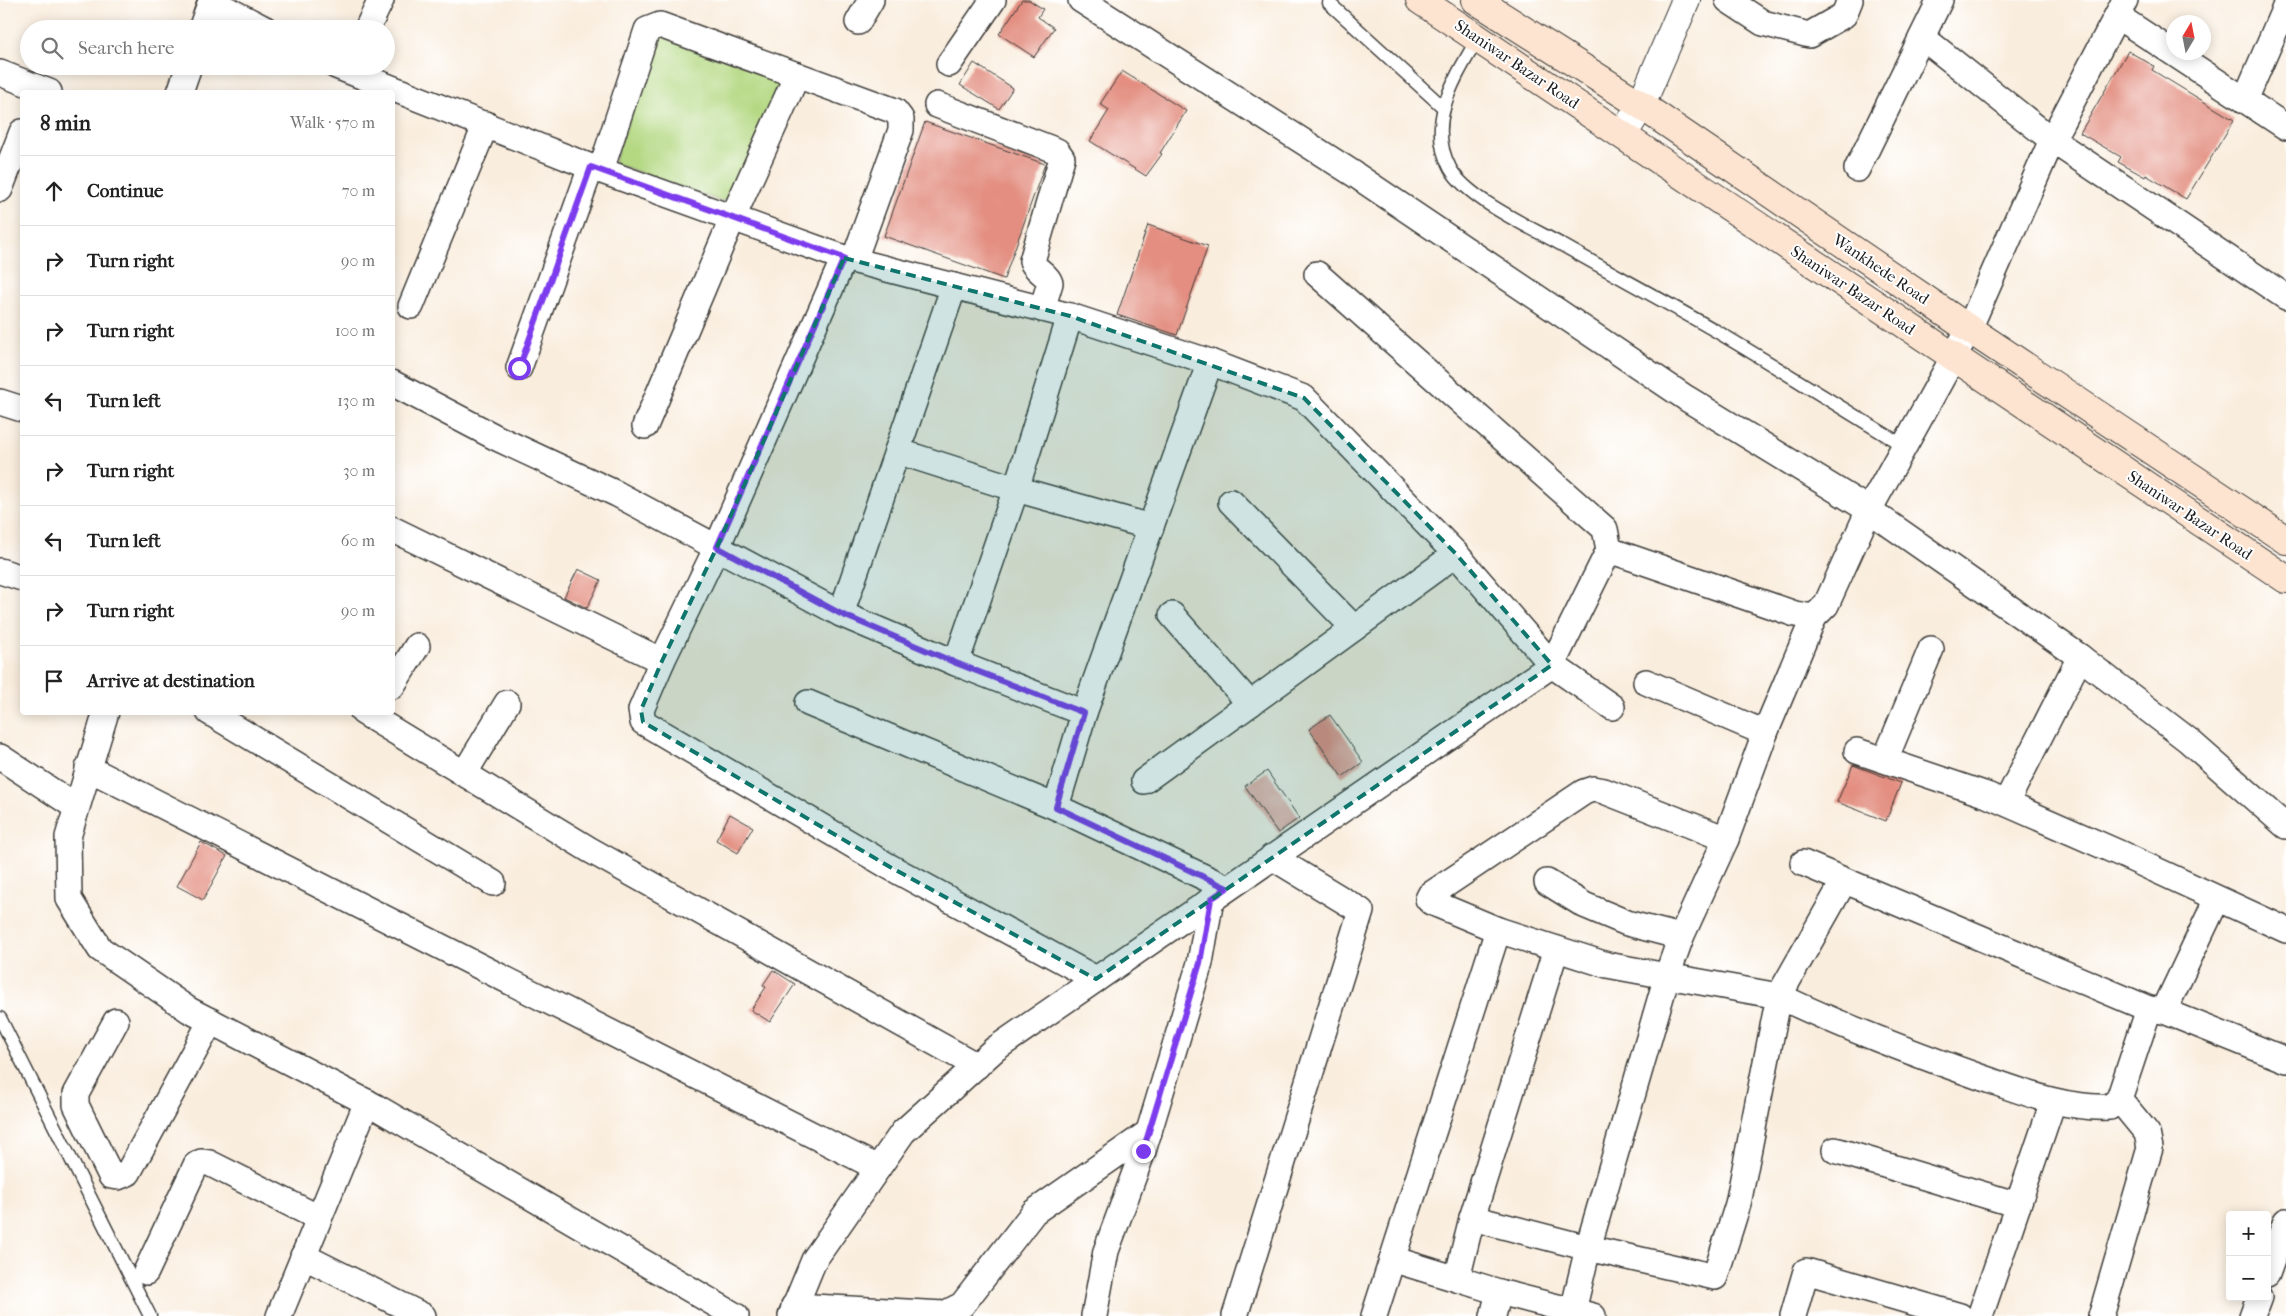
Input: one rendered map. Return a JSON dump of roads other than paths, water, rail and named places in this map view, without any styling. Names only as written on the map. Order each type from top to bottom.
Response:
[{"type":"main road","name":"Shaniwar Bazar Road","points":[[1420,0],[2286,579]]},
{"type":"main road","name":"Wankhede Road","points":[[1476,0],[1641,105],[1969,329],[2286,540]]},
{"type":"street","points":[[371,20],[381,0]]},
{"type":"street","points":[[858,22],[871,0]]},
{"type":"street","points":[[949,64],[993,0]]},
{"type":"street","points":[[1081,0],[1354,174],[1686,398],[1869,510],[2080,657],[2188,740],[2286,826]]},
{"type":"street","points":[[1623,135],[1641,105],[1686,0]]},
{"type":"street","points":[[1728,0],[1762,24],[1809,35],[1844,15],[1850,0]]},
{"type":"street","points":[[1857,169],[1940,0]]},
{"type":"street","points":[[206,20],[215,1],[248,20]]},
{"type":"street","points":[[2245,100],[2286,5]]},
{"type":"street","points":[[1392,1259],[1500,1292],[1583,1314],[1588,1248],[1666,976],[1681,937],[1726,839],[1765,733],[1814,617],[1826,605],[1869,510],[1969,329],[2052,140],[2121,8],[2245,100],[2286,127]]},
{"type":"street","points":[[519,368],[647,30],[652,26],[660,25],[895,110],[901,119],[901,130],[849,259],[717,547],[662,661],[641,710],[643,722],[890,866],[1096,979]]},
{"type":"street","points":[[1922,37],[2052,140],[2286,296]]},
{"type":"street","points":[[0,73],[40,90]]},
{"type":"street","points":[[181,90],[185,75]]},
{"type":"street","points":[[346,75],[389,90]]},
{"type":"street","points":[[645,426],[733,217],[797,75]]},
{"type":"street","points":[[395,92],[486,124],[596,168],[849,259],[1070,316],[1210,362],[1304,398],[1456,554],[1552,665],[1612,707]]},
{"type":"street","points":[[937,105],[1058,151],[1062,158],[1032,261],[1034,267],[1049,279],[1050,283],[1042,309]]},
{"type":"street","points":[[411,306],[486,124]]},
{"type":"street","points":[[0,190],[20,137]]},
{"type":"street","points":[[1149,1132],[1034,1212],[962,1305],[944,1315],[793,1311],[814,1260],[903,1132],[995,1049],[1552,665],[1609,550],[1605,529],[1317,274]]},
{"type":"street","points":[[841,614],[954,286]]},
{"type":"street","points":[[956,663],[1016,489],[1070,316]]},
{"type":"street","points":[[1056,807],[1084,713],[1210,362]]},
{"type":"street","points":[[395,385],[497,438],[617,494],[841,614],[956,663],[1084,713]]},
{"type":"street","points":[[0,402],[20,408]]},
{"type":"street","points":[[897,451],[1016,489],[1152,527]]},
{"type":"street","points":[[1231,502],[1354,628]]},
{"type":"street","points":[[395,530],[662,661]]},
{"type":"street","points":[[1609,550],[1753,601],[1814,617]]},
{"type":"street","points":[[1144,781],[1456,554]]},
{"type":"street","points":[[0,571],[20,577]]},
{"type":"street","points":[[1172,615],[1250,704]]},
{"type":"street","points":[[395,681],[417,646]]},
{"type":"street","points":[[1885,760],[1931,649]]},
{"type":"street","points":[[2006,803],[2080,657]]},
{"type":"street","points":[[1646,682],[1765,733]]},
{"type":"street","points":[[464,774],[506,703]]},
{"type":"street","points":[[808,703],[1056,807],[1219,894]]},
{"type":"street","points":[[105,715],[68,837],[69,899],[100,949],[189,1010],[367,1102],[736,1316]]},
{"type":"street","points":[[213,715],[492,883]]},
{"type":"street","points":[[373,715],[464,774],[598,855],[977,1066]]},
{"type":"street","points":[[1857,751],[2006,803],[2286,930]]},
{"type":"street","points":[[0,756],[76,807]]},
{"type":"street","points":[[88,768],[878,1168]]},
{"type":"street","points":[[1726,839],[1604,791],[1593,789],[1584,792],[1430,895],[1428,899],[1431,902],[1498,930],[1607,965],[1779,996],[1836,1023],[2054,1102],[2094,1108],[2110,1107],[2119,1099],[2157,1010],[2217,899]]},
{"type":"street","points":[[1235,1316],[1361,911],[1272,857]]},
{"type":"street","points":[[1803,863],[2157,1010],[2286,1060]]},
{"type":"street","points":[[1472,1218],[1588,1248],[1715,1277],[1738,1204],[1779,996],[1844,881]]},
{"type":"street","points":[[1547,882],[1584,905],[1627,922],[1681,937]]},
{"type":"street","points":[[1094,1316],[1106,1251],[1149,1132],[1219,894]]},
{"type":"street","points":[[1374,1316],[1498,930]]},
{"type":"street","points":[[1457,1279],[1472,1218],[1556,949]]},
{"type":"street","points":[[116,1021],[79,1084],[76,1094],[76,1105],[111,1176],[118,1177],[128,1173],[211,1021]]},
{"type":"street","points":[[2101,1316],[2150,1148],[2147,1133],[2119,1099]]},
{"type":"street","points":[[279,1316],[367,1102]]},
{"type":"street","points":[[1980,1316],[2054,1102]]},
{"type":"street","points":[[1835,1150],[2018,1205]]},
{"type":"street","points":[[146,1272],[196,1164],[201,1162],[210,1163],[319,1218]]},
{"type":"street","points":[[2271,1263],[2286,1221]]},
{"type":"street","points":[[303,1256],[423,1316]]},
{"type":"street","points":[[1793,1316],[1806,1271],[1960,1316]]},
{"type":"street","points":[[1493,1316],[1500,1292]]},
{"type":"street","points":[[2252,1316],[2258,1301]]},
{"type":"lane","points":[[1329,3],[1444,108]]},
{"type":"lane","points":[[1478,38],[1447,94],[1440,121],[1442,145],[1449,166],[1458,181],[1474,194],[1717,332],[1904,446]]},
{"type":"lane","points":[[0,1018],[150,1316]]}]
